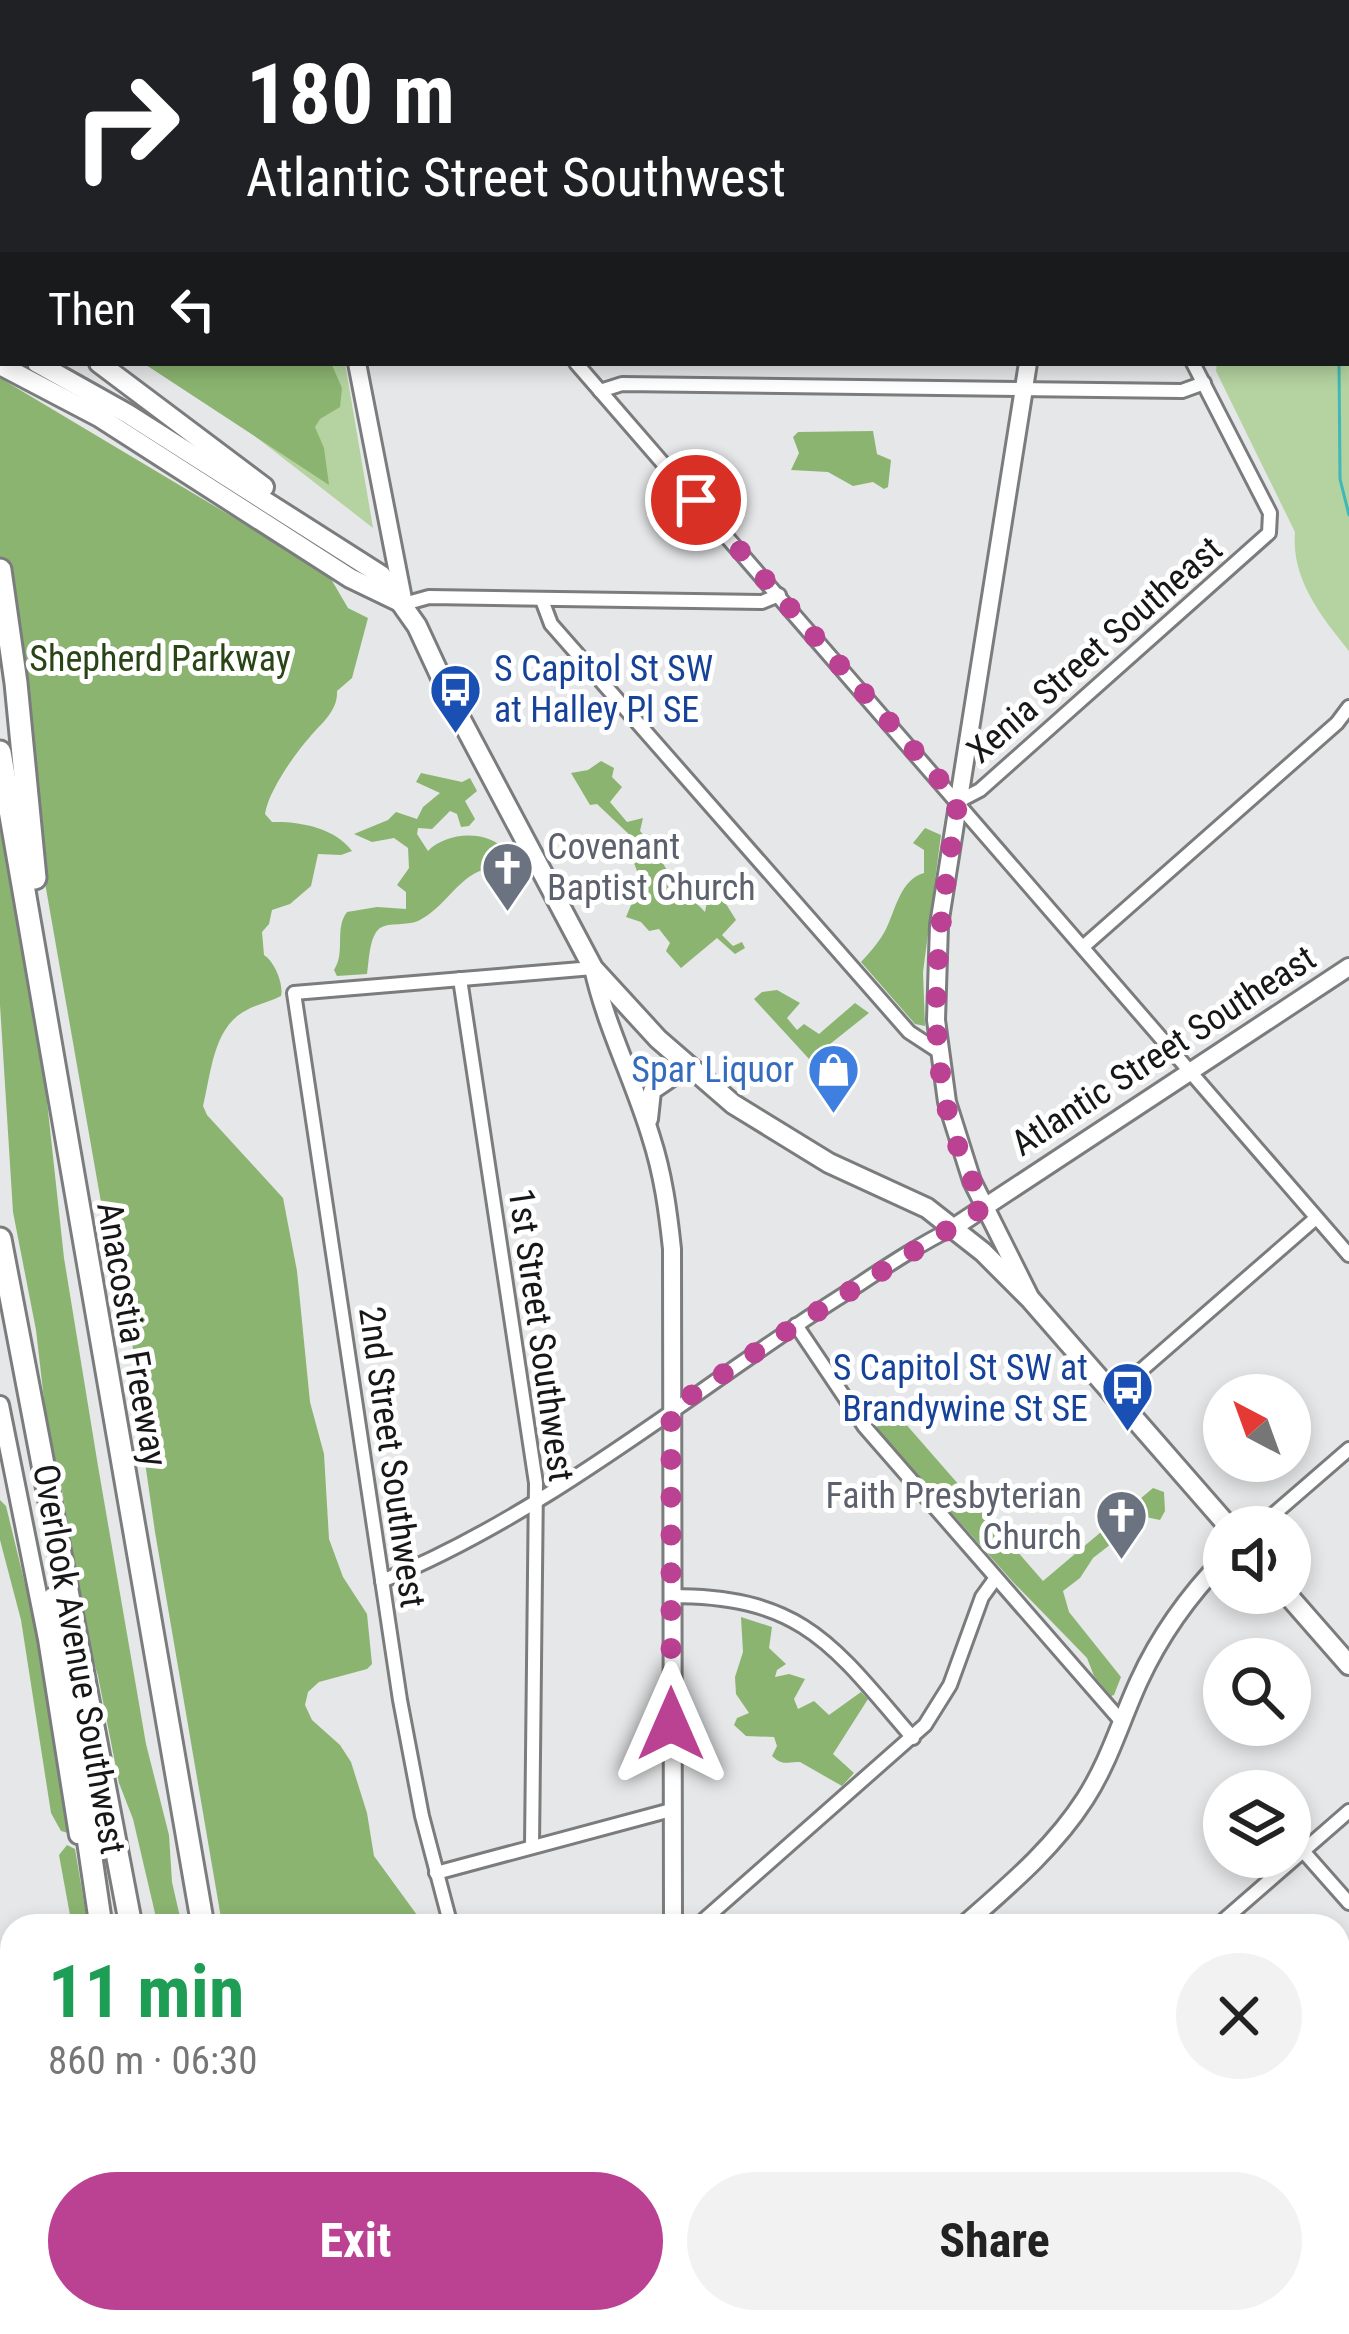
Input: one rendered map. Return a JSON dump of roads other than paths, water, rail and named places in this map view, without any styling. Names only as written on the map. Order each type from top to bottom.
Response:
[{"type":"highway","points":[[0,570],[49,978],[52,1057]]},
{"type":"highway","name":"Anacostia Freeway","points":[[0,752],[201,1914]]},
{"type":"highway","points":[[0,1239],[129,1914]]},
{"type":"highway","points":[[37,1449],[42,1526],[96,1914]]},
{"type":"main road","points":[[2,366],[81,406],[376,593],[404,604]]},
{"type":"main road","points":[[43,366],[109,402],[375,570],[404,604],[593,968],[692,1071],[733,1104],[792,1142],[927,1208],[953,1228],[1031,1300],[1210,1506]]},
{"type":"main road","points":[[102,366],[274,495],[312,530]]},
{"type":"main road","points":[[1304,1614],[1349,1665]]},
{"type":"street","points":[[358,366],[404,604],[429,597],[762,602],[779,595]]},
{"type":"street","points":[[579,366],[1349,1255]]},
{"type":"street","points":[[1028,366],[935,965],[938,1051],[958,1140],[972,1181],[1031,1300]]},
{"type":"street","points":[[600,391],[622,384],[1182,391],[1204,383],[1195,366]]},
{"type":"street","name":"Xenia Street Southeast","points":[[958,801],[980,790],[1266,537],[1272,524],[1270,513],[1204,383]]},
{"type":"street","points":[[542,601],[551,624],[909,1032],[938,1051]]},
{"type":"street","points":[[1084,946],[1349,707]]},
{"type":"street","name":"Atlantic Street Southeast","points":[[953,1228],[1349,967]]},
{"type":"street","points":[[460,979],[593,968],[602,1008],[650,1132],[663,1183],[672,1249],[673,1914]]},
{"type":"street","name":"2nd Street Southwest","points":[[448,1914],[407,1739],[293,993],[460,979]]},
{"type":"street","name":"1st Street Southwest","points":[[460,979],[535,1476],[532,1846]]},
{"type":"street","points":[[650,1132],[652,1091],[677,1074],[692,1071]]},
{"type":"street","points":[[1114,1394],[1316,1218]]},
{"type":"street","points":[[382,1581],[439,1556],[535,1501],[796,1325],[953,1228]]},
{"type":"street","points":[[796,1325],[864,1426],[1122,1722]]},
{"type":"street","name":"Overlook Avenue Southwest","points":[[0,1405],[96,1914]]},
{"type":"street","points":[[1283,1506],[1349,1449]]},
{"type":"street","points":[[711,1914],[913,1738],[945,1695],[982,1597],[995,1579]]},
{"type":"street","points":[[976,1914],[1065,1827],[1094,1785],[1167,1628],[1203,1584]]},
{"type":"street","points":[[671,1596],[751,1602],[801,1623],[840,1654],[913,1738]]},
{"type":"street","points":[[436,1873],[671,1810]]},
{"type":"street","points":[[1311,1844],[1349,1811]]},
{"type":"street","points":[[1311,1860],[1349,1904]]},
{"type":"street","points":[[1231,1914],[1272,1878]]},
{"type":"waterway","points":[[1339,366],[1340,479],[1349,515]]},
{"type":"place","name":"S Capitol St SW at Halley Pl SE","points":[[455,735]]},
{"type":"place","name":"Covenant Baptist Church","points":[[508,913]]},
{"type":"place","name":"Spar Liquor","points":[[833,1115]]},
{"type":"place","name":"S Capitol St SW at Brandywine St SE","points":[[1127,1434]]},
{"type":"place","name":"Faith Presbyterian Church","points":[[1121,1562]]},
{"type":"park label","name":"Shepherd Parkway","points":[[160,658]]}]
